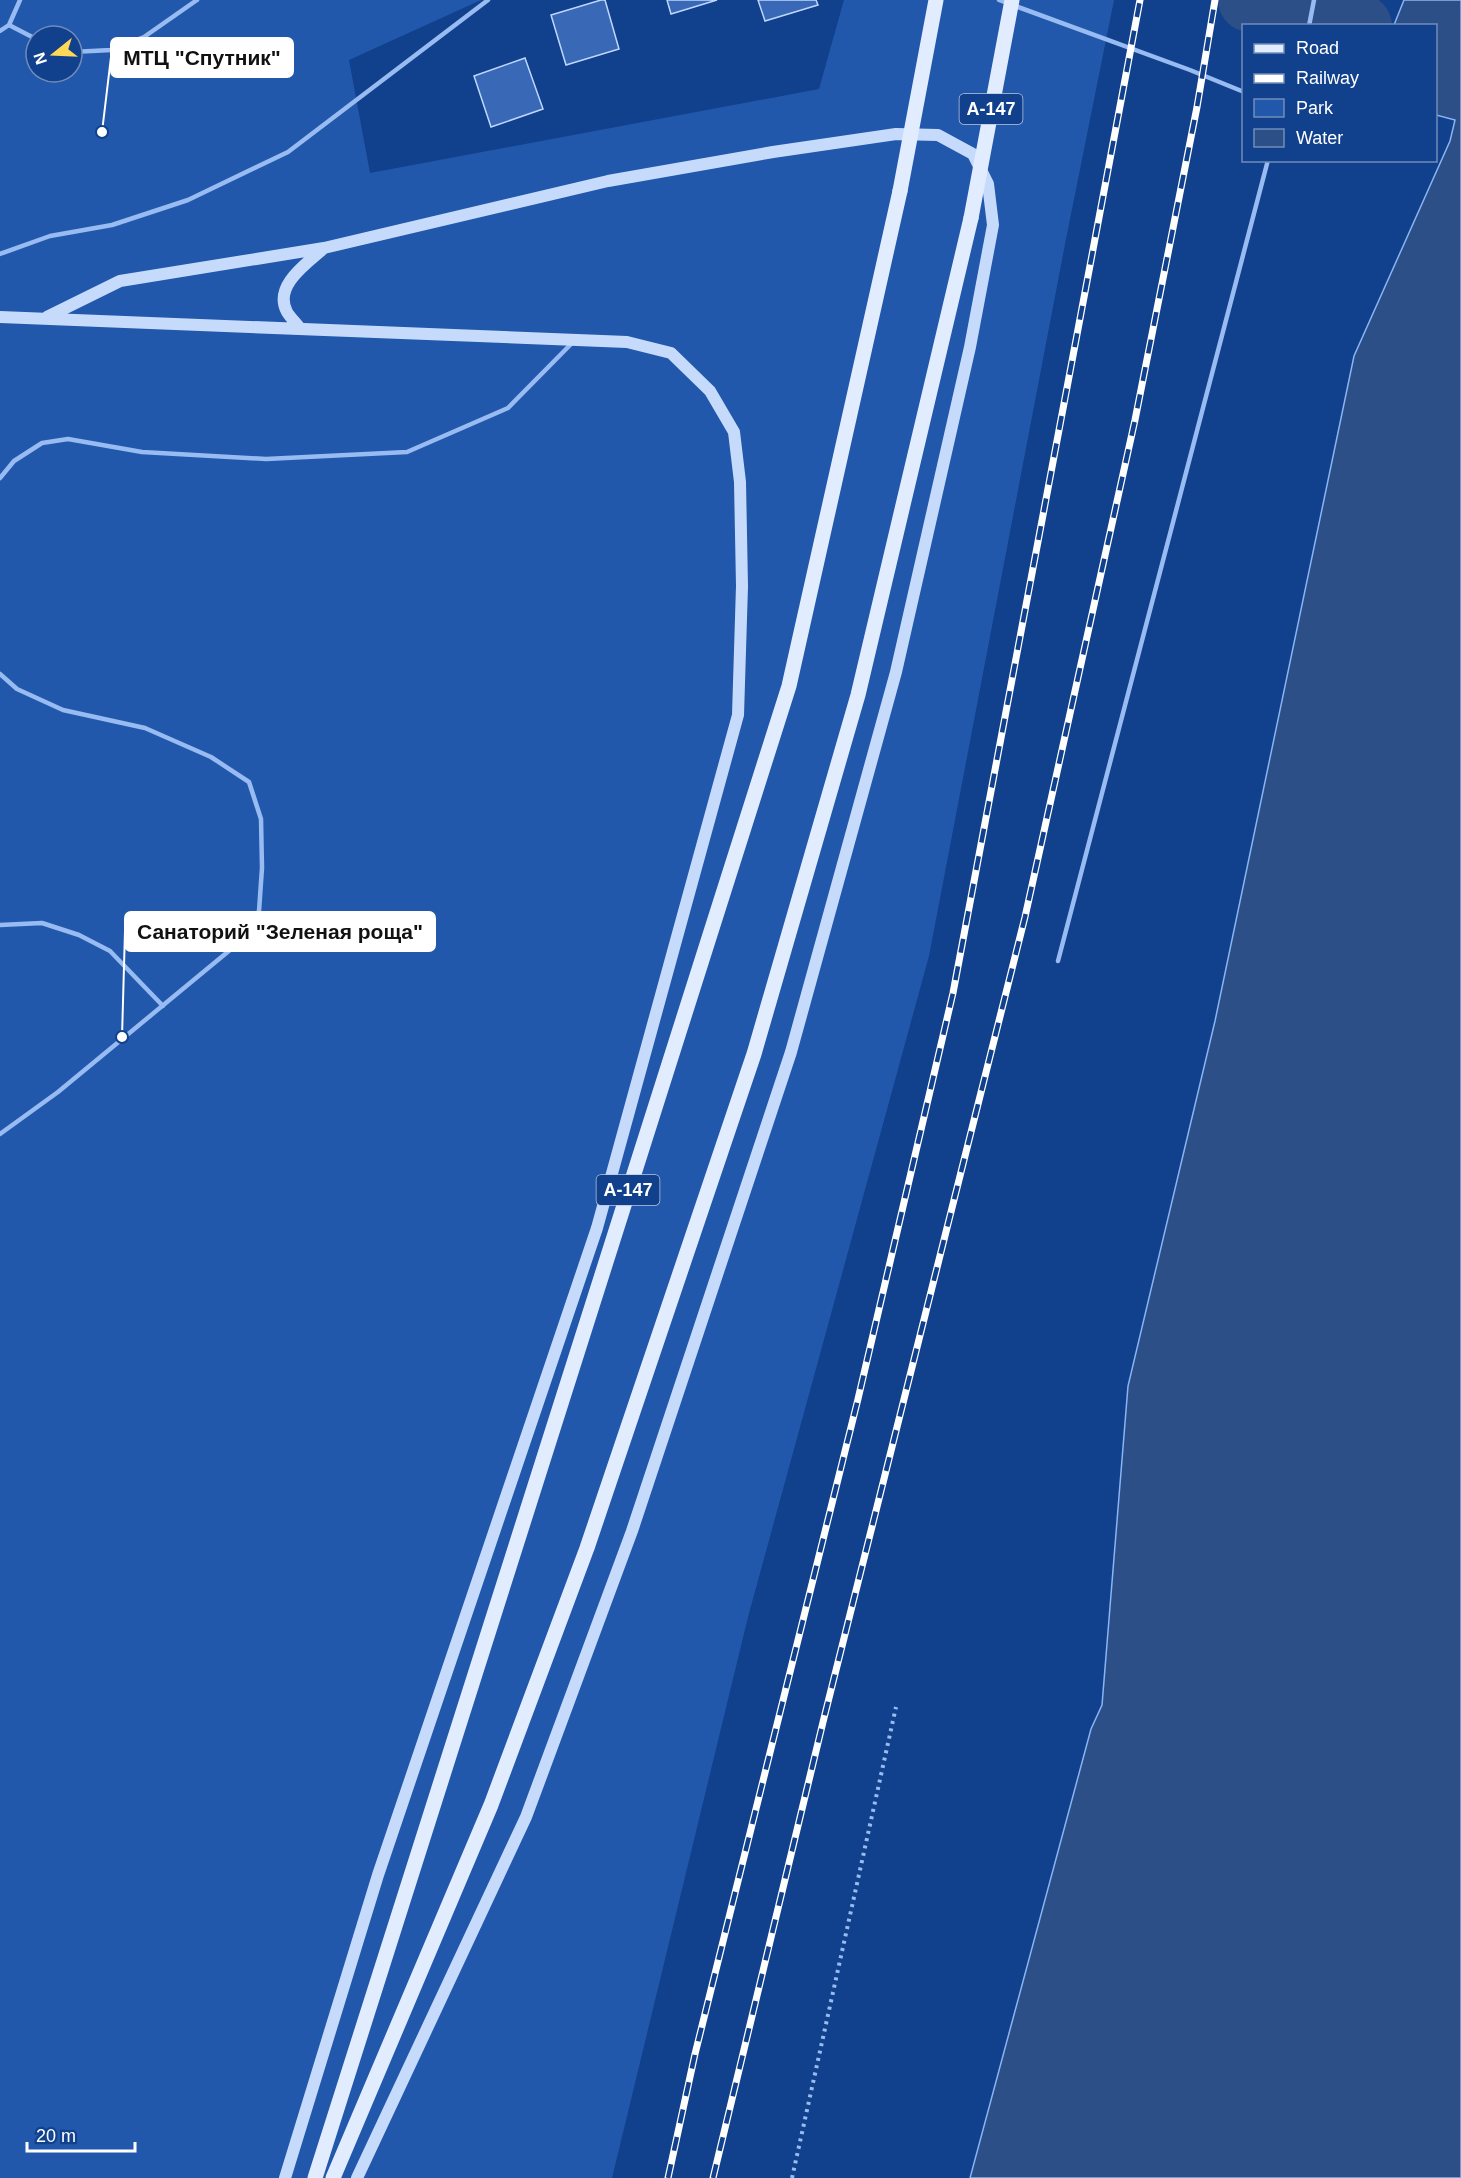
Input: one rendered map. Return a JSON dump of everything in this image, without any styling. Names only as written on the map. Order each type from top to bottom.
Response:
[{"type":"main road","name":"А-147","points":[[315,2178],[789,686],[900,191],[936,0]]},
{"type":"main road","name":"А-147","points":[[333,2178],[491,1805],[587,1548],[754,1054],[858,695],[971,218],[1012,0]]},
{"type":"street","points":[[46,317],[120,281],[324,248],[608,181],[698,164],[896,134],[938,135],[973,154],[988,184],[993,225],[970,347],[896,672],[792,1052],[632,1531],[526,1817],[357,2178]]},
{"type":"street","points":[[299,327],[286,310],[284,294],[295,273],[324,248]]},
{"type":"street","points":[[0,317],[299,327],[627,342],[672,353],[710,391],[734,432],[740,482],[742,586],[738,715],[597,1228],[378,1875],[285,2178]]},
{"type":"lane","points":[[0,31],[9,25],[20,0]]},
{"type":"lane","points":[[84,51],[111,50],[144,37],[197,0]]},
{"type":"lane","points":[[0,254],[51,236],[111,225],[188,200],[288,152],[488,0]]},
{"type":"lane","points":[[999,0],[1242,91]]},
{"type":"lane","points":[[1309,24],[1314,0]]},
{"type":"lane","points":[[9,25],[24,33]]},
{"type":"lane","points":[[1058,960],[1267,162]]},
{"type":"lane","points":[[0,478],[14,461],[42,443],[68,439],[142,452],[266,459],[406,452],[508,408],[576,339]]},
{"type":"lane","points":[[0,674],[17,688],[63,710],[145,728],[211,757],[249,782],[261,819],[259,911],[230,950],[58,1092],[0,1134]]},
{"type":"lane","points":[[0,925],[42,923],[79,935],[110,951],[163,1006]]},
{"type":"path","points":[[792,2178],[896,1707]]},
{"type":"green space","points":[[0,0],[481,0],[349,60],[370,173],[819,89],[844,0],[1114,0],[929,956],[748,1617],[612,2178],[0,2178]]},
{"type":"water","points":[[1404,0],[1461,0],[1461,2178],[970,2178],[1091,1729],[1102,1705],[1128,1386],[1215,1021],[1354,356],[1450,141],[1455,120],[1437,115],[1437,24],[1394,24]]},
{"type":"building","points":[[605,0],[619,49],[566,65],[551,15]]},
{"type":"building","points":[[667,0],[717,0],[671,14]]},
{"type":"building","points":[[758,0],[816,0],[818,5],[765,21]]},
{"type":"building","points":[[525,58],[543,109],[491,127],[474,76]]},
{"type":"waterway","points":[[1250,0],[1352,24]]},
{"type":"railway","points":[[668,2178],[695,2054],[858,1399],[953,993],[1140,0]]},
{"type":"railway","points":[[713,2178],[824,1718],[1025,917],[1135,420],[1197,107],[1215,0]]},
{"type":"place","name":"МТЦ \"Спутник\"","points":[[102,132]]},
{"type":"place","name":"Санаторий \"Зеленая роща\"","points":[[122,1037]]}]
